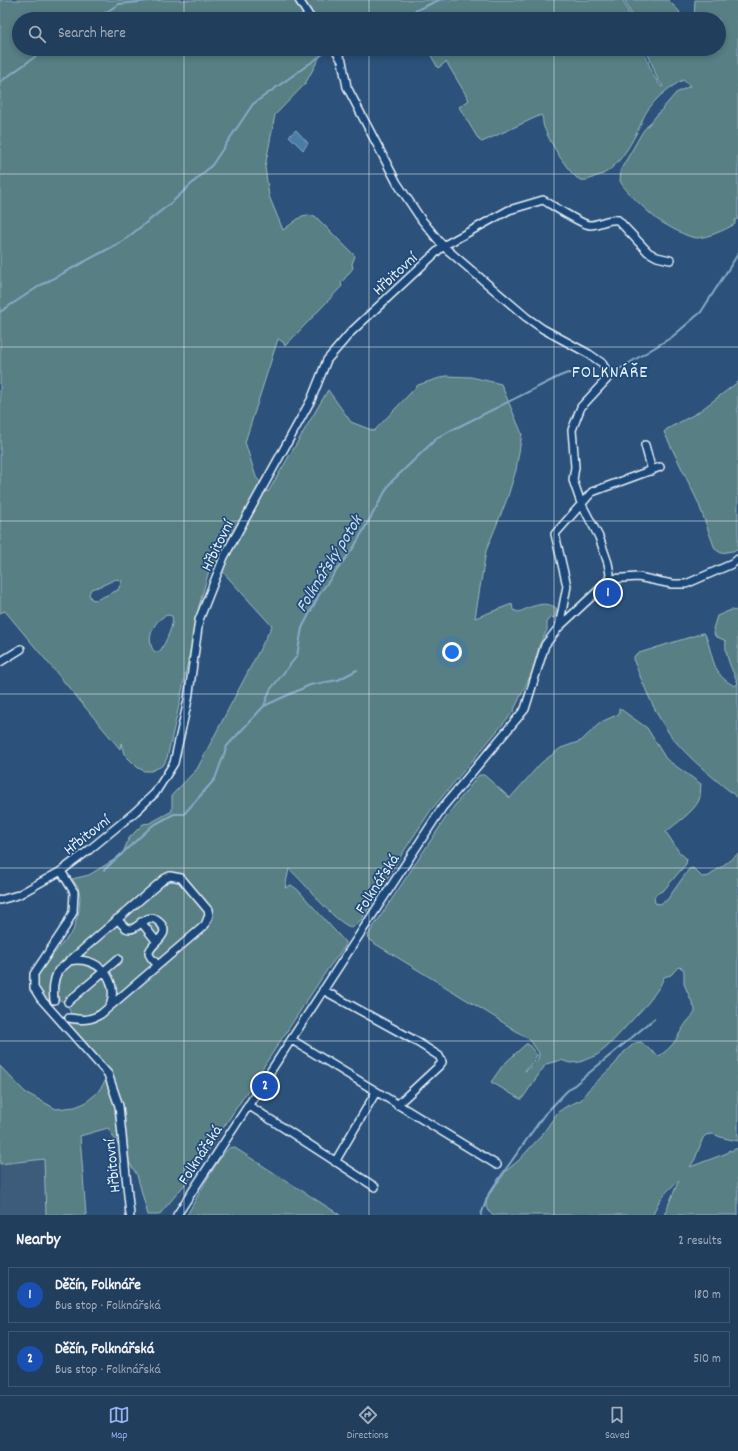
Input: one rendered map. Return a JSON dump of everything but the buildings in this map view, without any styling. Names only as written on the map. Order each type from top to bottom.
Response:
[{"type":"street","points":[[299,0],[307,12]]},
{"type":"street","points":[[339,56],[342,60],[347,87],[397,183],[421,219],[443,246],[526,317],[543,329],[589,354],[602,363],[606,370],[607,379],[581,407],[572,430],[574,467],[573,480],[581,503],[599,537],[608,563],[610,574],[609,579],[638,577],[672,584],[686,584],[732,564],[738,559]]},
{"type":"street","name":"Hřbitovní","points":[[0,900],[18,895],[61,871],[136,812],[155,793],[174,763],[188,700],[199,620],[224,557],[311,400],[327,360],[351,332],[443,246],[509,210],[543,200],[579,221],[590,225],[612,219],[618,220],[648,252],[657,257],[670,260]]},
{"type":"street","points":[[645,444],[652,471]]},
{"type":"street","points":[[559,627],[567,586],[555,534],[592,492],[660,467]]},
{"type":"street","points":[[577,490],[592,492]]},
{"type":"street","name":"Folknářská","points":[[177,1215],[442,808],[525,709],[545,645],[559,627],[609,579]]},
{"type":"street","points":[[0,662],[21,649]]},
{"type":"street","name":"Hřbitovní","points":[[61,871],[74,892],[72,912],[66,926],[34,974],[34,988],[41,999],[108,1074],[119,1106],[130,1215]]},
{"type":"street","points":[[54,1000],[53,986],[58,971],[164,879],[170,876],[181,878],[208,910],[205,925],[94,1019],[82,1020],[69,1018]]},
{"type":"street","points":[[117,919],[126,928],[130,929],[133,929],[141,922],[149,918],[160,923],[162,926],[162,934],[158,942],[151,948],[149,953],[158,965]]},
{"type":"street","points":[[141,922],[158,942]]},
{"type":"street","points":[[68,1002],[118,960]]},
{"type":"street","points":[[69,961],[88,961],[96,964],[104,971],[110,980],[112,988],[110,1007]]},
{"type":"street","points":[[324,990],[414,1040],[440,1057],[442,1062],[440,1065],[397,1105]]},
{"type":"street","points":[[292,1040],[497,1165]]},
{"type":"street","points":[[335,1162],[376,1092]]},
{"type":"street","points":[[248,1105],[375,1187]]},
{"type":"shaded area","points":[[296,130],[308,143],[303,150],[289,136]]},
{"type":"shaded area","points":[[44,1159],[46,1215],[0,1215],[0,1164]]},
{"type":"green space","points":[[0,0],[623,0],[628,12],[12,12],[12,56],[320,56],[305,84],[275,115],[265,167],[269,196],[283,230],[302,216],[315,216],[355,256],[352,264],[353,268],[341,283],[342,286],[285,346],[283,342],[278,339],[245,442],[256,477],[268,492],[328,390],[351,422],[374,431],[418,385],[446,376],[471,377],[501,384],[522,434],[516,470],[507,499],[486,551],[475,618],[512,604],[513,610],[519,612],[533,606],[543,604],[553,606],[557,609],[555,617],[551,617],[547,621],[547,630],[539,646],[533,670],[513,712],[431,810],[362,919],[352,928],[344,924],[327,910],[289,869],[285,888],[291,885],[297,889],[345,942],[345,946],[327,970],[191,1177],[159,1215],[148,1215],[137,1175],[108,1128],[80,1136],[86,1215],[46,1215],[44,1159],[0,1164],[0,1066],[25,1092],[56,1109],[75,1107],[85,1103],[97,1093],[111,1073],[69,1024],[72,1017],[66,1004],[54,997],[46,1000],[41,994],[37,987],[37,974],[73,931],[79,911],[80,896],[78,887],[72,879],[89,875],[122,855],[129,838],[143,824],[150,823],[172,811],[172,795],[197,769],[272,626],[212,560],[199,606],[167,758],[164,764],[160,767],[151,771],[144,771],[137,767],[124,754],[121,743],[120,749],[5,611],[0,613]],"holes":[[[116,579],[122,581],[118,590],[96,600],[91,599],[89,594],[91,589]],[[168,615],[172,616],[173,619],[167,639],[160,651],[155,652],[150,642],[152,630],[163,617]]]},
{"type":"green space","points":[[625,0],[668,0],[679,12],[630,12]]},
{"type":"green space","points":[[695,0],[738,0],[738,219],[735,220],[735,224],[727,229],[712,235],[697,238],[677,231],[658,220],[631,195],[620,181],[621,169],[643,131],[676,93],[690,86],[683,80],[674,85],[653,103],[622,157],[608,171],[588,180],[584,180],[577,178],[573,174],[558,154],[546,133],[541,115],[482,142],[479,140],[459,107],[469,100],[447,63],[446,62],[438,68],[431,56],[646,56],[656,80],[662,87],[663,86],[658,80],[649,56],[726,56],[726,12],[694,12]]},
{"type":"green space","points":[[738,382],[738,550],[721,553],[715,549],[698,502],[664,432],[697,413]]},
{"type":"green space","points":[[738,609],[738,683],[727,657],[726,641],[715,636],[713,629],[717,616],[731,610],[735,611]]},
{"type":"green space","points":[[703,633],[705,634],[708,642],[717,671],[727,682],[735,686],[738,683],[738,798],[694,761],[671,736],[654,708],[633,659],[636,654]]},
{"type":"green space","points":[[619,708],[647,728],[666,759],[701,784],[700,798],[697,804],[689,813],[666,832],[679,852],[687,859],[686,864],[664,890],[656,894],[654,898],[655,903],[660,904],[667,900],[689,869],[693,868],[702,877],[709,876],[738,854],[738,1141],[713,1134],[706,1135],[703,1138],[695,1159],[690,1167],[727,1153],[729,1150],[731,1151],[738,1148],[738,1215],[664,1215],[679,1180],[660,1200],[653,1215],[494,1215],[489,1212],[486,1207],[486,1199],[506,1171],[519,1160],[541,1136],[558,1112],[581,1100],[588,1090],[615,1064],[624,1052],[635,1043],[641,1042],[659,1056],[673,1044],[695,1012],[684,984],[684,971],[682,968],[678,967],[671,975],[664,977],[660,986],[648,1003],[607,1047],[597,1055],[580,1062],[570,1063],[561,1060],[546,1064],[522,1099],[520,1099],[491,1082],[503,1065],[526,1044],[528,1044],[537,1055],[534,1061],[525,1070],[526,1071],[538,1059],[539,1053],[530,1040],[369,940],[368,935],[451,810],[479,775],[484,775],[510,798],[541,763],[561,748],[581,741],[601,722],[619,714]]},
{"type":"green space","points":[[231,1147],[235,1148],[340,1215],[187,1215],[215,1167]]},
{"type":"waterway","points":[[106,12],[119,4],[159,0]]},
{"type":"waterway","points":[[412,12],[439,0]]},
{"type":"waterway","points":[[0,82],[36,56]]},
{"type":"waterway","points":[[0,312],[41,285],[123,241],[171,203],[212,165],[253,104],[320,56]]},
{"type":"waterway","name":"Folknářský potok","points":[[611,374],[672,337],[701,312],[738,254]]},
{"type":"waterway","name":"Folknářský potok","points":[[104,870],[152,826],[174,814],[184,814],[215,779],[227,746],[264,706],[270,690],[297,656],[302,628],[320,593],[354,547],[390,483],[436,439],[560,376],[568,373],[603,377]]},
{"type":"waterway","points":[[264,706],[310,685],[338,680],[357,670]]},
{"type":"waterway","points":[[481,1215],[489,1193],[544,1115],[566,1092],[654,1019]]},
{"type":"place","name":"Děčín, Folknáře","points":[[608,593]]},
{"type":"place","name":"Děčín, Folknářská","points":[[265,1086]]},
{"type":"district","name":"FOLKNÁŘE","points":[[610,371]]}]
